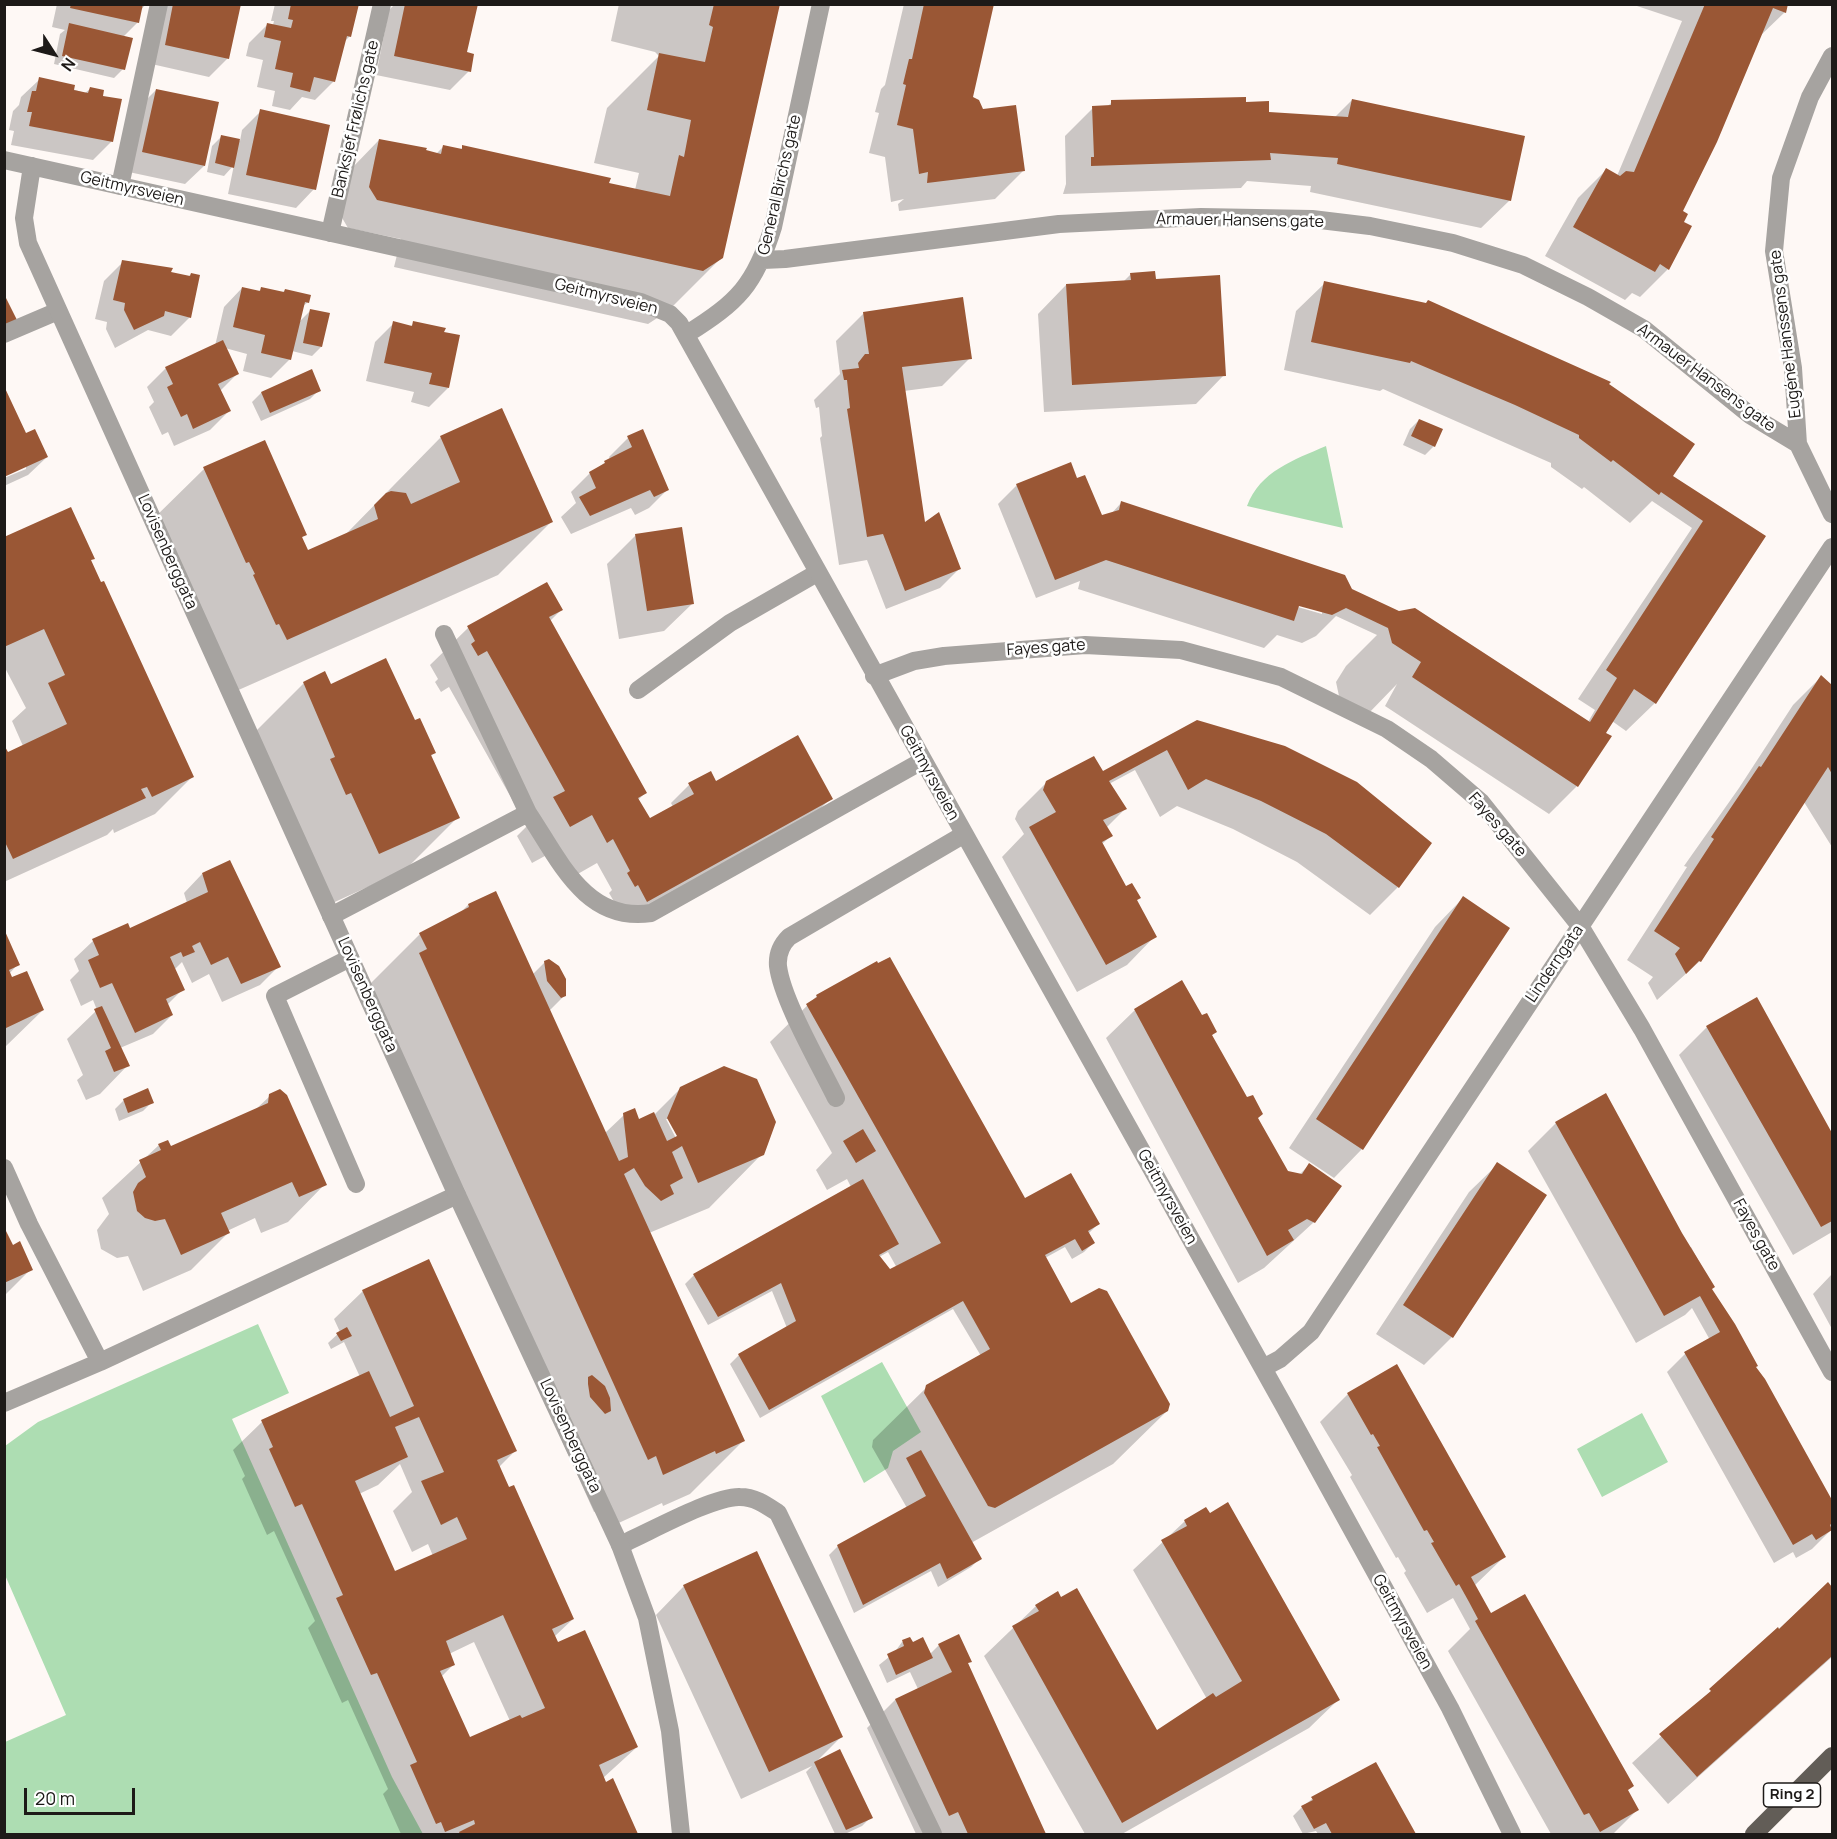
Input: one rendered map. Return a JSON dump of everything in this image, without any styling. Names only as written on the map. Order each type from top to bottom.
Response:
[{"type":"main road","name":"Ring 2","points":[[1754,1834],[1833,1756]]},
{"type":"street","points":[[120,186],[159,4]]},
{"type":"street","name":"Banksjef Frølichs gate","points":[[330,233],[382,4]]},
{"type":"street","name":"General Birchs gate","points":[[687,334],[713,318],[738,297],[756,275],[763,260],[773,227],[821,4]]},
{"type":"street","name":"Eugéne Hanssens gate","points":[[1798,444],[1793,368],[1774,251],[1781,178],[1810,97],[1833,56]]},
{"type":"street","name":"Geitmyrsveien","points":[[4,160],[641,302],[670,314],[687,334],[874,676],[1263,1368],[1449,1708],[1512,1834]]},
{"type":"street","name":"Lovisenberggata","points":[[32,166],[24,218],[28,243],[457,1194],[620,1545],[647,1618],[670,1731],[681,1834]]},
{"type":"street","name":"Armauer Hansens gate","points":[[763,260],[1059,224],[1201,217],[1312,219],[1370,226],[1453,243],[1523,265],[1588,297],[1644,329],[1750,415],[1798,444]]},
{"type":"street","points":[[4,334],[58,311]]},
{"type":"street","points":[[1798,444],[1833,514]]},
{"type":"street","name":"Linderngata","points":[[1263,1368],[1288,1353],[1311,1332],[1833,547]]},
{"type":"street","points":[[638,690],[730,623],[817,573]]},
{"type":"street","points":[[444,634],[528,813],[582,892],[609,910],[636,915],[651,913],[922,761]]},
{"type":"street","name":"Fayes gate","points":[[874,676],[914,661],[944,656],[1085,645],[1181,650],[1281,677],[1387,729],[1431,759],[1481,802],[1580,926],[1642,1029],[1833,1372]]},
{"type":"street","points":[[331,916],[528,813]]},
{"type":"street","points":[[836,1098],[784,989],[778,965],[783,944],[789,937],[963,835]]},
{"type":"street","points":[[350,957],[275,996],[356,1184]]},
{"type":"street","points":[[4,1168],[29,1224],[100,1362]]},
{"type":"street","points":[[4,1403],[100,1362],[457,1194]]},
{"type":"street","points":[[620,1545],[722,1499],[741,1497],[761,1502],[778,1514],[933,1834]]},
{"type":"green space","points":[[1326,446],[1343,528],[1247,506],[1260,484],[1269,475],[1290,462]]},
{"type":"green space","points":[[258,1324],[289,1393],[232,1419],[392,1777],[423,1834],[5,1834],[5,1742],[66,1715],[5,1575],[5,1446],[38,1422]]},
{"type":"green space","points":[[882,1362],[921,1432],[893,1451],[888,1468],[864,1483],[821,1396]]},
{"type":"green space","points":[[1642,1413],[1668,1462],[1602,1497],[1577,1449]]},
{"type":"building","points":[[71,4],[143,4],[139,23],[70,8]]},
{"type":"building","points":[[173,4],[241,4],[229,59],[165,45]]},
{"type":"building","points":[[291,4],[359,4],[351,37],[347,36],[335,82],[314,77],[310,92],[290,87],[293,73],[275,69],[281,41],[264,37],[267,23],[291,28],[293,20],[288,19]]},
{"type":"building","points":[[405,4],[478,4],[467,52],[474,54],[471,72],[394,56]]},
{"type":"building","points":[[714,4],[780,4],[723,258],[703,271],[377,200],[369,187],[379,139],[427,148],[426,150],[441,154],[443,145],[462,149],[462,145],[611,178],[609,183],[670,196],[679,155],[684,157],[691,120],[647,110],[659,53],[705,62],[713,27],[709,25]]},
{"type":"building","points":[[924,4],[994,4],[973,97],[979,100],[983,109],[1016,105],[1025,171],[927,183],[928,172],[919,174],[913,129],[897,125],[906,85],[903,84],[909,59],[912,59]]},
{"type":"building","points":[[1705,4],[1788,4],[1786,13],[1773,8],[1717,142],[1683,211],[1688,214],[1684,222],[1692,226],[1669,270],[1660,264],[1655,272],[1573,227],[1606,168],[1620,176],[1626,171],[1634,172]]},
{"type":"building","points":[[69,23],[133,38],[125,70],[62,56]]},
{"type":"building","points":[[39,77],[75,85],[74,90],[88,93],[90,87],[104,90],[103,96],[122,99],[113,142],[29,126],[32,112],[27,112],[32,91],[36,91]]},
{"type":"building","points":[[156,89],[219,102],[205,166],[142,152]]},
{"type":"building","points":[[1246,97],[1246,102],[1269,101],[1269,112],[1348,117],[1352,99],[1525,136],[1511,201],[1337,164],[1338,158],[1270,153],[1271,160],[1091,166],[1091,157],[1094,157],[1092,106],[1111,105],[1111,100]]},
{"type":"building","points":[[260,109],[330,125],[316,190],[246,175]]},
{"type":"building","points":[[221,135],[240,139],[234,168],[215,163]]},
{"type":"building","points":[[122,260],[173,268],[171,272],[190,276],[191,273],[200,275],[191,318],[165,311],[164,316],[134,330],[124,310],[125,303],[113,300]]},
{"type":"building","points":[[1155,271],[1156,279],[1220,275],[1226,376],[1072,385],[1066,284],[1131,280],[1130,273]]},
{"type":"building","points":[[1324,281],[1426,303],[1428,300],[1611,382],[1609,384],[1695,444],[1673,476],[1766,536],[1656,704],[1634,689],[1606,733],[1612,736],[1578,787],[1412,677],[1421,662],[1392,643],[1388,628],[1346,608],[1332,615],[1299,606],[1294,621],[1106,560],[1055,580],[1016,484],[1071,462],[1077,478],[1085,475],[1102,515],[1119,510],[1121,501],[1345,575],[1352,589],[1399,611],[1415,608],[1590,722],[1617,678],[1606,670],[1703,521],[1661,492],[1659,495],[1613,460],[1611,462],[1579,438],[1579,435],[1515,405],[1411,361],[1410,363],[1311,342]]},
{"type":"building","points":[[242,287],[260,291],[261,287],[284,292],[285,289],[311,295],[309,303],[305,302],[291,360],[261,353],[265,335],[233,327]]},
{"type":"building","points":[[4,294],[17,320],[4,326]]},
{"type":"building","points":[[963,297],[972,359],[902,367],[925,522],[939,512],[961,569],[905,591],[883,534],[867,537],[847,409],[850,408],[847,380],[844,380],[842,370],[859,368],[858,363],[865,354],[869,354],[863,312]]},
{"type":"building","points":[[310,309],[330,313],[322,347],[303,343]]},
{"type":"building","points":[[393,321],[412,326],[413,321],[446,328],[444,332],[460,335],[449,388],[429,384],[432,373],[384,363]]},
{"type":"building","points":[[223,340],[239,374],[218,384],[231,411],[193,429],[187,414],[181,417],[167,387],[173,384],[165,367]]},
{"type":"building","points":[[312,369],[321,391],[270,413],[261,392]]},
{"type":"building","points":[[4,386],[26,433],[35,429],[48,457],[4,477]]},
{"type":"building","points":[[502,408],[553,522],[287,640],[279,624],[276,625],[253,575],[255,574],[249,562],[246,563],[203,467],[265,440],[307,535],[302,537],[308,550],[378,519],[374,505],[386,493],[391,491],[406,493],[411,504],[460,482],[440,436]]},
{"type":"building","points":[[1419,419],[1443,429],[1435,447],[1411,436]]},
{"type":"building","points":[[643,429],[669,490],[654,497],[650,490],[590,516],[579,497],[596,488],[589,472],[605,463],[604,461],[632,447],[627,436]]},
{"type":"building","points":[[71,507],[95,559],[91,560],[101,582],[104,581],[194,777],[152,797],[147,787],[141,789],[146,798],[13,859],[4,840],[4,745],[8,752],[67,724],[48,683],[65,675],[44,629],[4,647],[4,537]]},
{"type":"building","points":[[682,527],[694,604],[647,611],[635,534]]},
{"type":"building","points":[[547,582],[563,610],[549,617],[647,793],[638,798],[650,818],[694,794],[688,783],[711,771],[716,781],[798,735],[833,799],[647,902],[638,885],[635,887],[627,873],[630,871],[613,839],[607,843],[592,815],[570,827],[553,797],[565,791],[487,651],[478,656],[471,644],[475,641],[467,626]]},
{"type":"building","points":[[386,658],[415,720],[420,718],[436,753],[431,755],[460,818],[379,854],[351,793],[346,795],[330,759],[335,757],[303,682],[325,671],[331,684]]},
{"type":"building","points":[[1821,675],[1832,685],[1832,774],[1828,767],[1701,962],[1699,961],[1686,974],[1675,954],[1680,948],[1654,931],[1714,839],[1711,837],[1759,766],[1761,767]]},
{"type":"building","points":[[1197,720],[1285,746],[1357,782],[1432,843],[1399,888],[1326,834],[1261,801],[1206,779],[1188,790],[1167,750],[1109,781],[1127,809],[1103,820],[1113,836],[1102,842],[1126,886],[1132,883],[1141,898],[1137,900],[1157,937],[1106,965],[1029,827],[1056,812],[1043,790],[1046,781],[1094,756],[1103,771]]},
{"type":"building","points":[[230,860],[281,967],[241,984],[228,957],[211,965],[200,942],[192,946],[195,952],[183,957],[181,952],[170,957],[185,990],[166,999],[173,1015],[135,1033],[112,983],[100,988],[88,960],[99,955],[92,939],[128,923],[130,928],[208,892],[202,873]]},
{"type":"building","points":[[496,891],[619,1161],[628,1157],[623,1113],[635,1108],[639,1119],[654,1112],[667,1141],[677,1136],[667,1118],[680,1087],[724,1066],[757,1079],[776,1122],[764,1155],[698,1183],[682,1146],[672,1152],[683,1178],[670,1185],[674,1194],[661,1201],[645,1186],[634,1168],[624,1174],[745,1441],[716,1454],[715,1451],[663,1475],[656,1456],[648,1460],[419,953],[427,949],[419,933],[469,907],[468,904]]},
{"type":"building","points":[[1463,896],[1510,928],[1363,1150],[1316,1119]]},
{"type":"building","points":[[4,929],[20,965],[9,970],[12,977],[27,971],[44,1010],[4,1029]]},
{"type":"building","points":[[890,957],[1025,1198],[1071,1173],[1100,1224],[1088,1231],[1095,1243],[1082,1251],[1075,1239],[1045,1255],[1071,1303],[1099,1288],[1107,1291],[1170,1404],[1168,1411],[995,1508],[988,1506],[924,1393],[926,1385],[990,1349],[963,1301],[769,1410],[738,1354],[796,1321],[781,1283],[718,1317],[693,1274],[863,1179],[899,1244],[879,1255],[890,1269],[941,1243],[806,1004],[817,997],[816,995],[877,961],[878,963]]},
{"type":"building","points":[[549,959],[559,966],[566,979],[566,996],[561,998],[547,981],[544,961]]},
{"type":"building","points":[[1182,980],[1202,1015],[1207,1013],[1217,1032],[1212,1035],[1247,1097],[1253,1095],[1263,1114],[1258,1118],[1288,1171],[1302,1174],[1309,1163],[1342,1186],[1315,1223],[1307,1219],[1288,1230],[1294,1240],[1267,1256],[1134,1009]]},
{"type":"building","points":[[1757,997],[1832,1133],[1832,1221],[1821,1227],[1706,1026]]},
{"type":"building","points":[[102,1006],[130,1066],[114,1072],[105,1051],[111,1048],[94,1009]]},
{"type":"building","points":[[148,1088],[154,1103],[128,1113],[123,1099]]},
{"type":"building","points":[[280,1089],[287,1095],[327,1185],[299,1197],[292,1182],[221,1213],[230,1233],[181,1255],[165,1219],[155,1221],[145,1218],[137,1211],[133,1192],[138,1183],[146,1177],[139,1160],[161,1150],[158,1144],[168,1140],[171,1146],[268,1103],[269,1094]]},
{"type":"building","points":[[1606,1093],[1682,1233],[1715,1287],[1712,1289],[1735,1324],[1758,1366],[1756,1367],[1765,1379],[1832,1500],[1832,1523],[1830,1525],[1832,1530],[1816,1540],[1812,1534],[1793,1545],[1684,1352],[1720,1332],[1700,1296],[1664,1316],[1555,1122]]},
{"type":"building","points":[[863,1129],[876,1151],[856,1163],[843,1141]]},
{"type":"building","points":[[1497,1162],[1547,1195],[1453,1338],[1403,1305]]},
{"type":"building","points":[[4,1227],[13,1245],[20,1241],[33,1270],[4,1283]]},
{"type":"building","points":[[429,1259],[517,1451],[497,1460],[509,1487],[514,1485],[574,1619],[552,1629],[558,1642],[585,1630],[638,1747],[599,1765],[606,1782],[613,1778],[638,1834],[460,1834],[459,1832],[475,1824],[474,1820],[445,1832],[441,1822],[436,1824],[410,1765],[417,1762],[377,1673],[371,1675],[336,1598],[343,1595],[302,1504],[295,1507],[269,1449],[273,1447],[261,1420],[369,1371],[390,1417],[414,1406],[362,1290]],"holes":[[[419,1417],[444,1472],[421,1481],[441,1525],[457,1517],[467,1539],[395,1571],[355,1481],[408,1457],[395,1427]],[[503,1615],[545,1708],[522,1718],[520,1715],[470,1737],[440,1671],[455,1665],[446,1641]]]},
{"type":"building","points":[[347,1327],[352,1336],[341,1341],[336,1333]]},
{"type":"building","points":[[1397,1364],[1506,1557],[1471,1577],[1491,1613],[1525,1594],[1634,1786],[1628,1790],[1639,1810],[1600,1832],[1589,1813],[1584,1815],[1475,1621],[1478,1619],[1459,1584],[1456,1586],[1431,1543],[1434,1542],[1427,1530],[1424,1531],[1377,1447],[1380,1446],[1373,1434],[1371,1435],[1347,1393]]},
{"type":"building","points":[[592,1375],[605,1386],[610,1398],[611,1411],[605,1414],[590,1397],[588,1377]]},
{"type":"building","points":[[921,1450],[982,1559],[947,1579],[940,1563],[863,1605],[837,1545],[926,1496],[906,1458]]},
{"type":"building","points":[[1228,1502],[1340,1700],[1122,1823],[1012,1626],[1039,1611],[1035,1605],[1058,1591],[1061,1597],[1077,1588],[1157,1730],[1213,1693],[1216,1697],[1242,1681],[1161,1540],[1187,1526],[1184,1520],[1206,1507],[1210,1513]]},
{"type":"building","points":[[757,1551],[843,1737],[769,1772],[683,1585]]},
{"type":"building","points":[[1828,1582],[1832,1587],[1832,1656],[1697,1777],[1659,1734],[1711,1691],[1709,1689],[1778,1627],[1779,1629]]},
{"type":"building","points":[[959,1634],[972,1662],[968,1663],[1046,1834],[968,1834],[958,1812],[949,1816],[895,1699],[952,1672],[938,1644]]},
{"type":"building","points":[[910,1637],[913,1642],[923,1637],[933,1658],[896,1675],[887,1654],[904,1646],[902,1640]]},
{"type":"building","points":[[840,1749],[873,1818],[846,1830],[814,1762]]},
{"type":"building","points":[[1376,1762],[1416,1834],[1332,1834],[1326,1823],[1314,1829],[1301,1806],[1313,1800],[1311,1797]]}]
